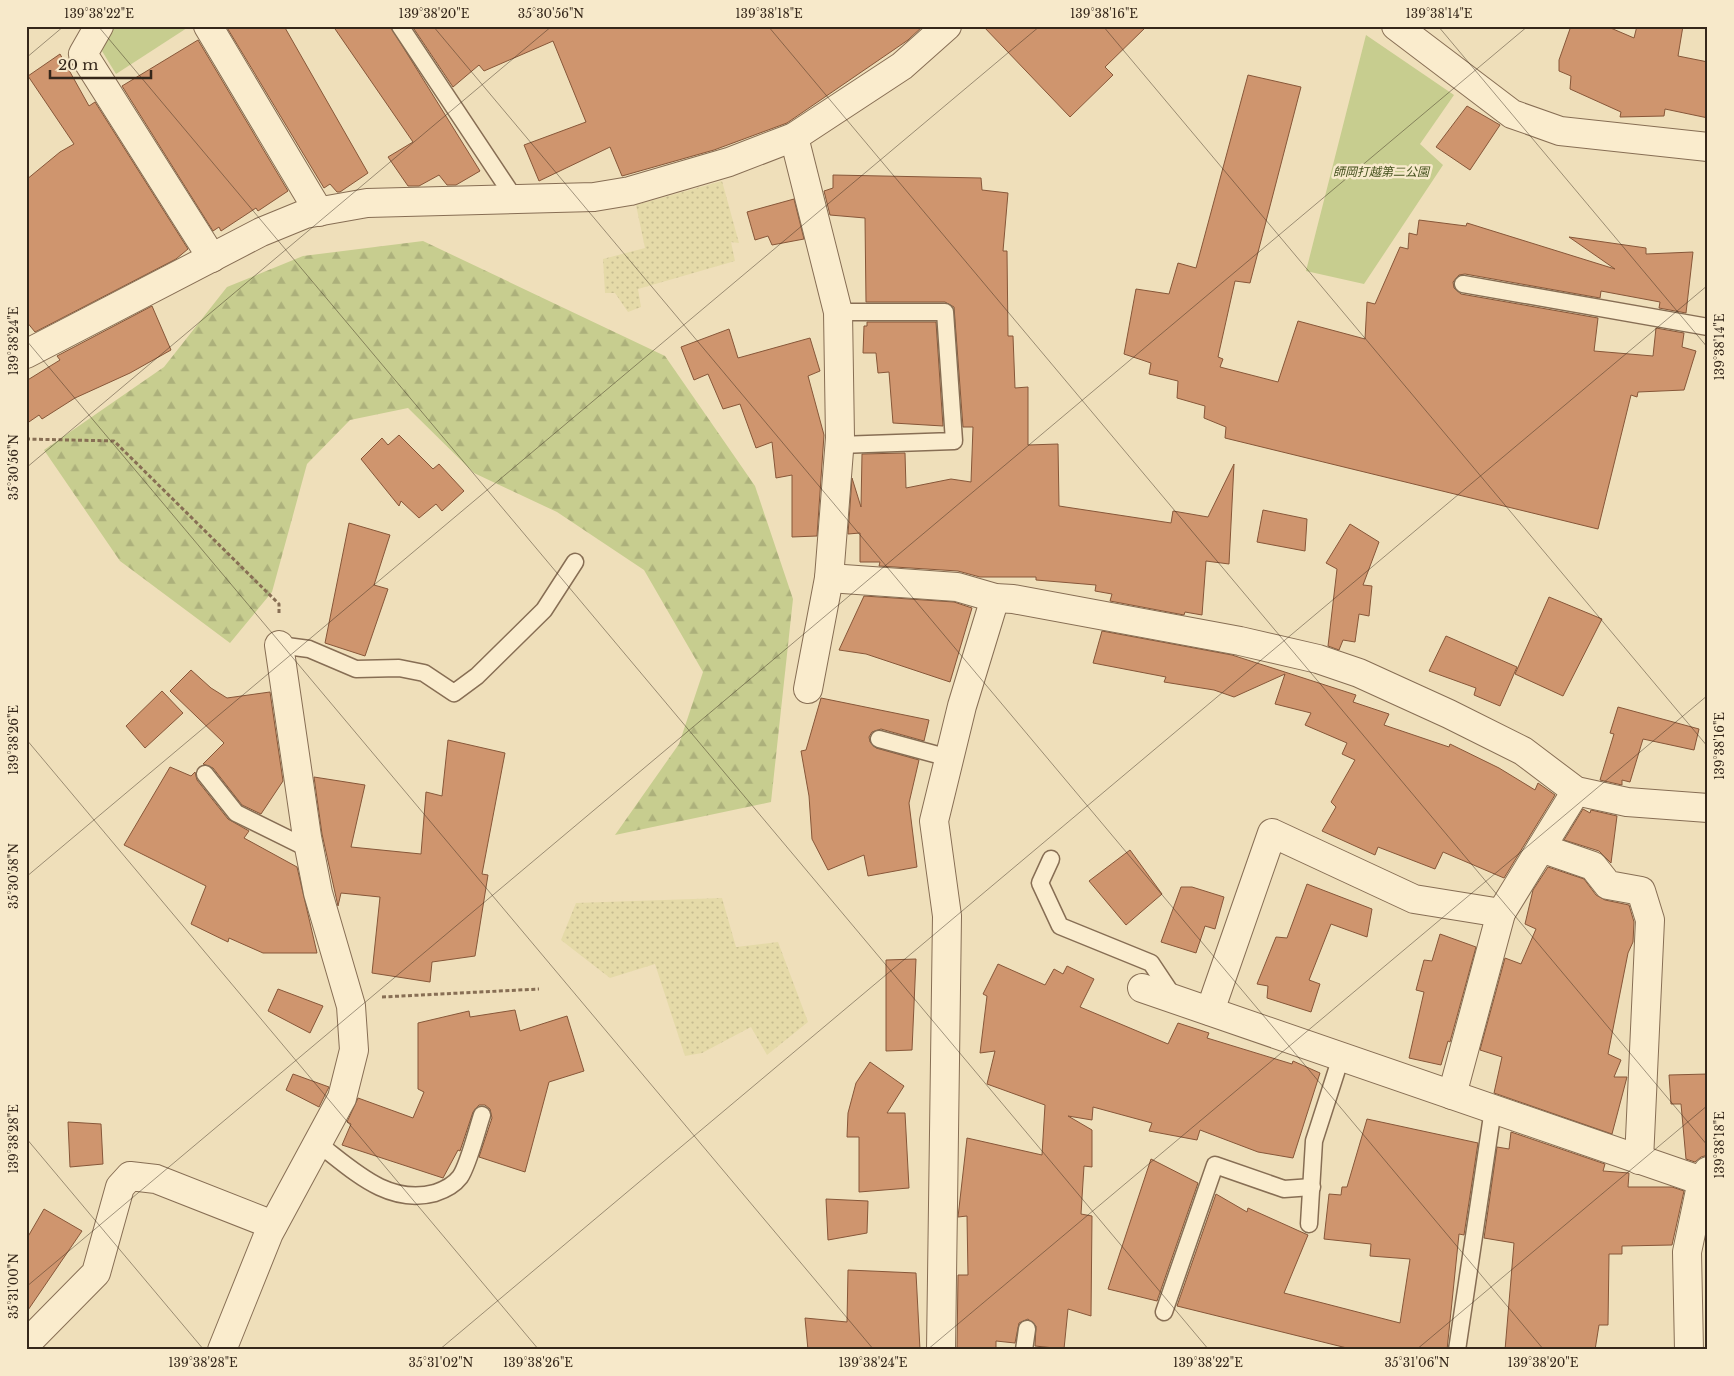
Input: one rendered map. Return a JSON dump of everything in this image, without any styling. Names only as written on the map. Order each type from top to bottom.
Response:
[{"type":"street","points":[[99,26],[83,54],[212,258]]},
{"type":"street","points":[[208,26],[319,212]]},
{"type":"street","points":[[26,354],[261,232],[305,214],[367,203],[594,197],[630,191],[729,162],[794,137],[902,66],[947,26]]},
{"type":"street","points":[[1396,26],[1512,114],[1560,131],[1708,147]]},
{"type":"street","points":[[794,137],[838,312],[839,445],[829,578],[808,689]]},
{"type":"street","points":[[829,578],[957,587],[995,598],[1013,599],[1240,641],[1318,659],[1359,673],[1449,714],[1523,751],[1576,791],[1627,802],[1708,808]]},
{"type":"street","points":[[941,1350],[947,916],[934,821],[962,706],[995,598]]},
{"type":"street","points":[[222,1350],[273,1225],[316,1142],[342,1098],[354,1050],[349,999],[318,893],[309,849],[279,645]]},
{"type":"street","points":[[1452,1095],[1501,913],[1576,791]]},
{"type":"street","points":[[1210,1011],[1272,833],[1414,899],[1501,913]]},
{"type":"street","points":[[1541,848],[1593,866],[1608,885],[1641,891],[1650,920],[1639,1160]]},
{"type":"street","points":[[1142,988],[1639,1160],[1705,1176],[1687,1252],[1689,1350]]},
{"type":"street","points":[[26,1344],[96,1273],[120,1187],[130,1176],[156,1179],[273,1225]]},
{"type":"lane","points":[[400,26],[515,199]]},
{"type":"lane","points":[[1463,284],[1708,326]]},
{"type":"lane","points":[[838,312],[945,312],[954,441],[839,445]]},
{"type":"lane","points":[[279,645],[309,649],[356,669],[399,668],[424,673],[454,693],[477,676],[544,610],[575,562]]},
{"type":"lane","points":[[879,739],[949,758]]},
{"type":"lane","points":[[204,774],[236,813],[309,849]]},
{"type":"lane","points":[[1051,859],[1040,883],[1060,926],[1151,963],[1176,1000]]},
{"type":"lane","points":[[1308,1224],[1314,1141],[1341,1057]]},
{"type":"lane","points":[[1458,1350],[1493,1109]]},
{"type":"lane","points":[[316,1142],[372,1184],[392,1194],[419,1197],[445,1190],[461,1177],[482,1115]]},
{"type":"lane","points":[[1164,1312],[1215,1165],[1284,1189],[1312,1187]]},
{"type":"lane","points":[[1024,1350],[1028,1329]]},
{"type":"path","points":[[26,439],[114,441],[278,604],[279,645]]},
{"type":"path","points":[[349,999],[539,989]]},
{"type":"shaded area","points":[[722,181],[739,243],[731,242],[735,261],[638,289],[641,307],[628,312],[615,293],[605,293],[603,259],[645,248],[636,205]]},
{"type":"shaded area","points":[[722,898],[736,947],[778,942],[808,1022],[767,1055],[751,1027],[702,1053],[685,1056],[655,964],[610,978],[561,940],[576,903]]},
{"type":"green space","points":[[114,26],[190,26],[116,74],[102,51]]},
{"type":"green space","name":"師岡打越第二公園","points":[[1366,35],[1454,95],[1420,144],[1443,165],[1364,284],[1306,271]]},
{"type":"green space","points":[[423,241],[665,356],[755,486],[793,599],[771,802],[615,835],[679,744],[703,672],[644,570],[557,512],[474,473],[408,408],[350,420],[307,464],[272,592],[230,643],[120,561],[44,450],[164,367],[227,287],[303,256]]},
{"type":"building","points":[[226,26],[284,26],[368,173],[340,192],[337,192],[330,184],[324,188]]},
{"type":"building","points":[[333,26],[390,26],[480,171],[456,185],[447,185],[439,175],[419,186],[408,186],[388,157],[413,142]]},
{"type":"building","points":[[412,26],[923,26],[908,40],[787,123],[714,150],[622,176],[610,147],[539,181],[524,145],[586,122],[553,41],[484,71],[479,65],[453,87]]},
{"type":"building","points":[[983,26],[1147,26],[1105,67],[1113,75],[1070,117]]},
{"type":"building","points":[[1571,26],[1606,26],[1634,38],[1637,26],[1683,26],[1678,56],[1708,62],[1708,118],[1665,109],[1664,116],[1620,117],[1621,112],[1570,89],[1571,76],[1559,71],[1559,60]]},
{"type":"building","points":[[198,40],[288,191],[258,211],[256,208],[221,231],[219,227],[213,231],[122,86]]},
{"type":"building","points":[[60,54],[89,106],[95,102],[188,249],[176,259],[35,332],[26,321],[26,180],[60,152],[74,144],[28,76]]},
{"type":"building","points":[[1248,75],[1301,87],[1250,283],[1235,281],[1218,357],[1223,359],[1220,367],[1278,382],[1298,321],[1365,339],[1367,302],[1375,304],[1400,247],[1408,249],[1409,233],[1417,235],[1419,220],[1466,226],[1467,223],[1615,269],[1569,237],[1646,248],[1646,254],[1693,252],[1686,313],[1659,308],[1660,302],[1601,291],[1600,298],[1465,274],[1459,275],[1453,282],[1454,288],[1461,294],[1598,318],[1594,351],[1653,356],[1656,328],[1684,333],[1682,347],[1696,351],[1684,390],[1638,392],[1637,397],[1631,395],[1598,529],[1225,438],[1226,427],[1204,418],[1205,406],[1177,398],[1178,381],[1149,374],[1151,363],[1124,354],[1136,289],[1169,294],[1178,263],[1196,268]]},
{"type":"building","points":[[1467,106],[1500,125],[1470,170],[1436,147]]},
{"type":"building","points":[[833,175],[981,178],[982,190],[1008,193],[1003,251],[1007,251],[1008,336],[1013,336],[1015,388],[1028,387],[1028,445],[1058,444],[1059,506],[1171,523],[1173,511],[1208,517],[1234,464],[1229,564],[1206,561],[1202,615],[1185,612],[1184,615],[1110,601],[1112,594],[1095,591],[1096,585],[1036,580],[1036,577],[980,577],[958,571],[879,566],[880,562],[860,562],[860,533],[848,534],[852,478],[861,507],[862,454],[905,453],[906,488],[951,479],[971,482],[973,427],[963,427],[954,307],[945,302],[866,302],[865,218],[830,215],[824,191],[833,188]]},
{"type":"building","points":[[794,199],[804,239],[772,245],[768,236],[755,240],[747,212]]},
{"type":"building","points":[[152,306],[171,350],[130,373],[75,398],[42,419],[39,415],[26,424],[26,381],[60,360],[57,356]]},
{"type":"building","points":[[867,322],[936,322],[943,426],[893,423],[889,372],[878,373],[876,353],[863,353],[864,326],[867,326]]},
{"type":"building","points":[[729,329],[738,358],[810,338],[820,371],[808,376],[824,435],[817,536],[792,537],[792,475],[776,478],[772,442],[756,448],[740,404],[723,409],[708,374],[694,380],[681,347]]},
{"type":"building","points":[[399,435],[433,469],[439,464],[464,491],[442,511],[436,504],[419,518],[401,501],[399,506],[361,459],[382,438],[388,445]]},
{"type":"building","points":[[1263,510],[1307,519],[1305,551],[1257,542]]},
{"type":"building","points":[[349,523],[390,535],[374,585],[388,589],[365,656],[325,643]]},
{"type":"building","points":[[1350,524],[1379,542],[1363,585],[1372,586],[1369,616],[1359,614],[1355,642],[1343,640],[1339,650],[1328,646],[1337,569],[1326,563]]},
{"type":"building","points":[[864,596],[954,602],[972,608],[950,682],[866,654],[839,650]]},
{"type":"building","points":[[1549,597],[1602,619],[1563,696],[1515,674]]},
{"type":"building","points":[[1102,631],[1232,655],[1356,695],[1353,702],[1389,714],[1384,725],[1449,747],[1450,744],[1499,768],[1535,790],[1538,783],[1555,795],[1504,878],[1443,852],[1435,869],[1378,847],[1375,855],[1322,831],[1336,807],[1331,802],[1355,760],[1342,754],[1347,743],[1305,725],[1311,713],[1275,704],[1285,674],[1234,697],[1214,690],[1164,682],[1166,677],[1093,663]]},
{"type":"building","points":[[1446,636],[1517,667],[1500,706],[1474,695],[1476,688],[1429,671]]},
{"type":"building","points":[[191,670],[211,688],[227,698],[270,692],[283,781],[261,814],[242,805],[213,768],[203,764],[224,743],[170,691]]},
{"type":"building","points":[[162,691],[183,713],[145,748],[126,726]]},
{"type":"building","points":[[821,698],[929,720],[924,741],[881,729],[872,732],[869,737],[870,742],[876,748],[919,760],[909,803],[917,867],[868,876],[864,855],[828,870],[812,839],[809,796],[801,751],[806,750]]},
{"type":"building","points":[[1618,707],[1699,729],[1694,750],[1643,739],[1630,782],[1622,780],[1622,785],[1600,780],[1614,734],[1610,733]]},
{"type":"building","points":[[448,740],[505,753],[482,874],[488,875],[475,956],[432,962],[430,982],[372,973],[380,897],[341,893],[338,906],[322,834],[314,777],[365,785],[351,847],[421,854],[426,792],[442,796]]},
{"type":"building","points":[[170,767],[191,776],[195,772],[197,780],[228,819],[249,831],[244,838],[297,867],[317,953],[263,953],[229,938],[228,942],[191,924],[206,886],[124,845]]},
{"type":"building","points":[[1583,809],[1590,813],[1591,810],[1617,816],[1611,863],[1599,851],[1564,840]]},
{"type":"building","points":[[1130,850],[1162,894],[1126,925],[1089,881]]},
{"type":"building","points":[[1548,867],[1584,879],[1596,895],[1605,900],[1629,905],[1634,922],[1633,942],[1628,953],[1608,1054],[1621,1060],[1614,1077],[1627,1077],[1612,1134],[1494,1093],[1502,1057],[1480,1050],[1505,958],[1521,964],[1536,929],[1525,924],[1533,890]]},
{"type":"building","points":[[1307,884],[1372,909],[1367,937],[1331,924],[1309,980],[1320,984],[1311,1012],[1267,998],[1268,986],[1257,984],[1276,937],[1287,938]]},
{"type":"building","points":[[1181,887],[1192,887],[1224,897],[1215,929],[1205,926],[1196,953],[1161,942]]},
{"type":"building","points":[[1440,934],[1476,947],[1450,1042],[1448,1041],[1441,1065],[1409,1058],[1424,992],[1416,990],[1424,960],[1432,961]]},
{"type":"building","points":[[916,959],[912,1050],[886,1051],[886,960]]},
{"type":"building","points":[[998,964],[1045,985],[1054,969],[1063,974],[1067,966],[1094,979],[1080,1007],[1168,1044],[1178,1023],[1209,1033],[1207,1038],[1292,1064],[1293,1061],[1320,1073],[1293,1158],[1258,1152],[1200,1130],[1197,1140],[1149,1131],[1152,1123],[1093,1107],[1092,1120],[1068,1116],[1092,1130],[1092,1167],[1084,1166],[1081,1214],[1092,1216],[1091,1316],[1068,1309],[1064,1349],[1035,1346],[1036,1326],[1028,1319],[1019,1323],[1015,1343],[996,1341],[996,1350],[957,1350],[958,1275],[968,1275],[967,1216],[958,1217],[967,1138],[1042,1155],[1045,1105],[987,1084],[995,1051],[980,1053],[987,996],[983,994]]},
{"type":"building","points":[[278,989],[323,1006],[310,1033],[268,1011]]},
{"type":"building","points":[[515,1010],[520,1031],[567,1016],[584,1071],[549,1082],[525,1172],[479,1157],[492,1118],[490,1109],[485,1105],[479,1105],[473,1112],[460,1151],[458,1150],[443,1178],[342,1145],[351,1124],[347,1122],[358,1098],[413,1118],[424,1092],[418,1089],[418,1023],[469,1011],[470,1017]]},
{"type":"building","points":[[870,1062],[904,1086],[887,1113],[905,1113],[909,1188],[859,1192],[859,1137],[847,1137],[848,1113],[856,1083]]},
{"type":"building","points":[[293,1074],[329,1087],[319,1107],[286,1090]]},
{"type":"building","points":[[1708,1074],[1708,1155],[1701,1157],[1695,1162],[1686,1159],[1681,1104],[1671,1104],[1669,1075]]},
{"type":"building","points":[[1367,1119],[1478,1143],[1464,1235],[1459,1234],[1447,1350],[1355,1350],[1177,1306],[1216,1194],[1247,1212],[1248,1208],[1308,1235],[1284,1293],[1400,1323],[1410,1259],[1370,1256],[1371,1244],[1324,1239],[1329,1194],[1341,1195],[1342,1187],[1347,1187]]},
{"type":"building","points":[[68,1122],[101,1124],[103,1164],[70,1167]]},
{"type":"building","points":[[1511,1132],[1605,1164],[1603,1171],[1629,1173],[1628,1187],[1672,1187],[1684,1191],[1672,1245],[1622,1246],[1622,1254],[1609,1254],[1608,1325],[1599,1325],[1595,1350],[1505,1350],[1514,1243],[1484,1238],[1497,1147],[1509,1149]]},
{"type":"building","points":[[1151,1159],[1198,1183],[1157,1301],[1108,1289]]},
{"type":"building","points":[[826,1199],[868,1201],[867,1233],[828,1240]]},
{"type":"building","points":[[44,1209],[82,1231],[26,1313],[26,1240]]},
{"type":"building","points":[[848,1270],[916,1273],[920,1350],[808,1350],[805,1318],[847,1322]]}]
